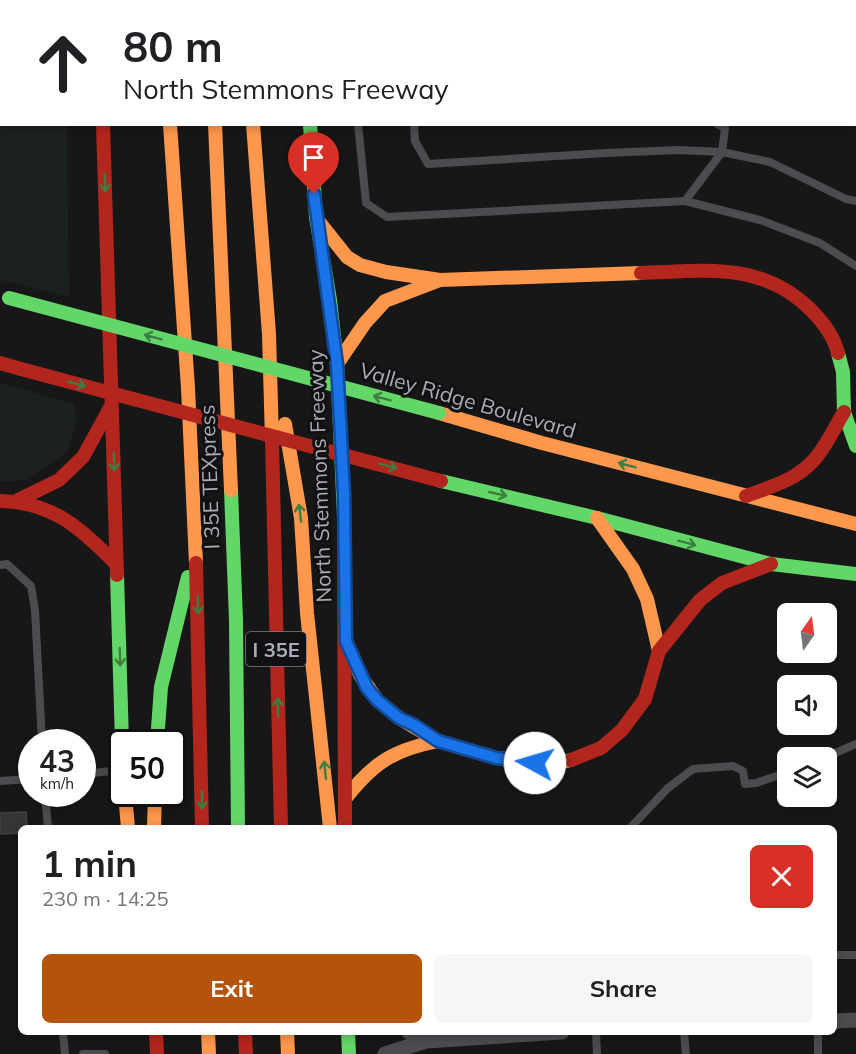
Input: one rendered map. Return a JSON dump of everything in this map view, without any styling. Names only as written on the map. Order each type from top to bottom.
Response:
[{"type":"main road","points":[[103,126],[122,729]]},
{"type":"main road","points":[[170,126],[184,301],[196,546],[201,657],[202,825]]},
{"type":"main road","name":"I 35E TEXpress","points":[[215,126],[236,620],[238,825]]},
{"type":"main road","name":"I 35E","points":[[253,126],[269,334],[281,825]]},
{"type":"main road","name":"North Stemmons Freeway","points":[[310,126],[316,217],[330,300],[337,364],[344,494],[345,825]]},
{"type":"main road","points":[[316,217],[335,246],[347,258],[378,273],[417,275],[440,280],[721,270],[770,280],[800,299],[835,340],[843,372],[844,412],[856,446]]},
{"type":"main road","points":[[337,364],[365,323],[385,301],[440,280]]},
{"type":"main road","name":"Valley Ridge Boulevard","points":[[5,297],[439,413],[542,443],[856,524]]},
{"type":"main road","points":[[269,334],[301,518],[307,613],[330,825]]},
{"type":"main road","points":[[0,363],[441,481],[597,518],[771,564],[790,564],[856,574]]},
{"type":"main road","points":[[18,500],[59,480],[83,457],[112,403]]},
{"type":"main road","points":[[746,496],[787,481],[814,461],[844,412]]},
{"type":"main road","points":[[0,501],[18,500],[59,514],[88,534],[117,565]]},
{"type":"main road","points":[[597,518],[633,569],[647,599],[659,651]]},
{"type":"main road","points":[[158,729],[160,687],[196,546]]},
{"type":"main road","points":[[346,641],[360,675],[377,700],[399,718],[438,741],[496,758],[558,763],[580,758],[601,748],[622,730],[645,699],[659,651],[700,600],[722,583],[771,564]]},
{"type":"main road","points":[[345,799],[359,780],[381,759],[438,741]]},
{"type":"main road","points":[[126,807],[128,825]]},
{"type":"main road","points":[[154,825],[155,807]]},
{"type":"main road","points":[[146,1035],[147,1054]]},
{"type":"main road","points":[[156,1035],[157,1054]]},
{"type":"main road","points":[[208,1035],[209,1054]]},
{"type":"main road","points":[[245,1035],[246,1054]]},
{"type":"main road","points":[[287,1035],[288,1054]]},
{"type":"main road","points":[[348,1035],[349,1054]]},
{"type":"street","points":[[837,1021],[856,1020]]},
{"type":"street","points":[[415,1035],[426,1041]]},
{"type":"street","points":[[385,1054],[426,1041],[508,1035]]},
{"type":"lane","points":[[358,126],[366,203],[387,217],[685,201],[760,220],[820,243],[856,266]]},
{"type":"lane","points":[[414,126],[415,141],[428,164],[679,150],[722,152],[770,162],[846,199],[856,201]]},
{"type":"lane","points":[[685,201],[722,152],[727,126]]},
{"type":"lane","points":[[0,565],[7,564],[31,586],[35,610],[41,729]]},
{"type":"lane","points":[[837,752],[856,744]]},
{"type":"lane","points":[[633,825],[668,788],[693,769],[733,766],[743,771],[745,784],[777,776]]},
{"type":"lane","points":[[0,781],[18,780]]},
{"type":"lane","points":[[46,807],[48,825]]},
{"type":"lane","points":[[837,955],[856,955]]},
{"type":"lane","points":[[63,1035],[65,1054]]},
{"type":"lane","points":[[596,1035],[597,1054]]},
{"type":"lane","points":[[684,1035],[686,1054]]},
{"type":"lane","points":[[818,1035],[818,1054]]},
{"type":"lane","points":[[83,1054],[105,1054]]},
{"type":"shaded area","points":[[0,126],[67,126],[69,297],[0,280]]},
{"type":"shaded area","points":[[0,383],[74,404],[76,420],[68,452],[28,480],[0,482]]},
{"type":"building","points":[[26,812],[27,825],[18,825],[18,833],[0,834],[0,813]]},
{"type":"traffic: fast","points":[[310,126],[316,217],[330,300],[337,364],[344,516]]},
{"type":"traffic: fast","points":[[9,298],[439,413]]},
{"type":"traffic: fast","points":[[838,353],[843,372],[844,412],[856,446]]},
{"type":"traffic: fast","points":[[441,481],[597,518],[771,564],[856,574]]},
{"type":"traffic: fast","points":[[231,490],[236,620],[238,825]]},
{"type":"traffic: fast","points":[[117,575],[122,729]]},
{"type":"traffic: fast","points":[[158,729],[161,687],[188,577]]},
{"type":"traffic: fast","points":[[348,1035],[349,1054]]},
{"type":"traffic: slow","points":[[170,126],[188,388],[196,563]]},
{"type":"traffic: slow","points":[[215,126],[231,490]]},
{"type":"traffic: slow","points":[[253,126],[269,334],[272,440]]},
{"type":"traffic: slow","points":[[320,223],[347,257],[360,265],[386,272],[440,280],[641,273]]},
{"type":"traffic: slow","points":[[337,364],[365,323],[385,301],[440,280]]},
{"type":"traffic: slow","points":[[439,413],[542,443],[856,524]]},
{"type":"traffic: slow","points":[[285,424],[301,518],[307,613],[330,825]]},
{"type":"traffic: slow","points":[[597,518],[633,569],[647,599],[659,651]]},
{"type":"traffic: slow","points":[[350,650],[360,675],[377,700],[399,718],[438,741],[496,758],[558,763],[571,760]]},
{"type":"traffic: slow","points":[[345,799],[365,776],[385,760],[408,749],[438,741]]},
{"type":"traffic: slow","points":[[126,807],[128,825]]},
{"type":"traffic: slow","points":[[154,825],[155,807]]},
{"type":"traffic: slow","points":[[208,1035],[209,1054]]},
{"type":"traffic: slow","points":[[287,1035],[288,1054]]},
{"type":"traffic: jam","points":[[103,126],[117,575]]},
{"type":"traffic: jam","points":[[641,273],[732,272],[773,283],[792,294],[816,315],[831,336],[838,353]]},
{"type":"traffic: jam","points":[[0,363],[21,369]]},
{"type":"traffic: jam","points":[[21,369],[441,481]]},
{"type":"traffic: jam","points":[[18,500],[59,480],[83,457],[111,406]]},
{"type":"traffic: jam","points":[[746,496],[782,482],[806,468],[822,450],[844,412]]},
{"type":"traffic: jam","points":[[272,440],[281,825]]},
{"type":"traffic: jam","points":[[0,501],[36,506],[51,512],[79,529],[117,565]]},
{"type":"traffic: jam","points":[[344,516],[345,825]]},
{"type":"traffic: jam","points":[[196,563],[202,825]]},
{"type":"traffic: jam","points":[[571,760],[601,748],[622,730],[645,699],[659,651],[700,600],[722,583],[771,564]]},
{"type":"traffic: jam","points":[[156,1035],[157,1054]]},
{"type":"traffic: jam","points":[[245,1035],[246,1054]]},
{"type":"route","points":[[314,194],[337,364],[344,494],[346,641],[367,688],[387,710],[399,718],[438,741],[496,758],[535,763]]}]
